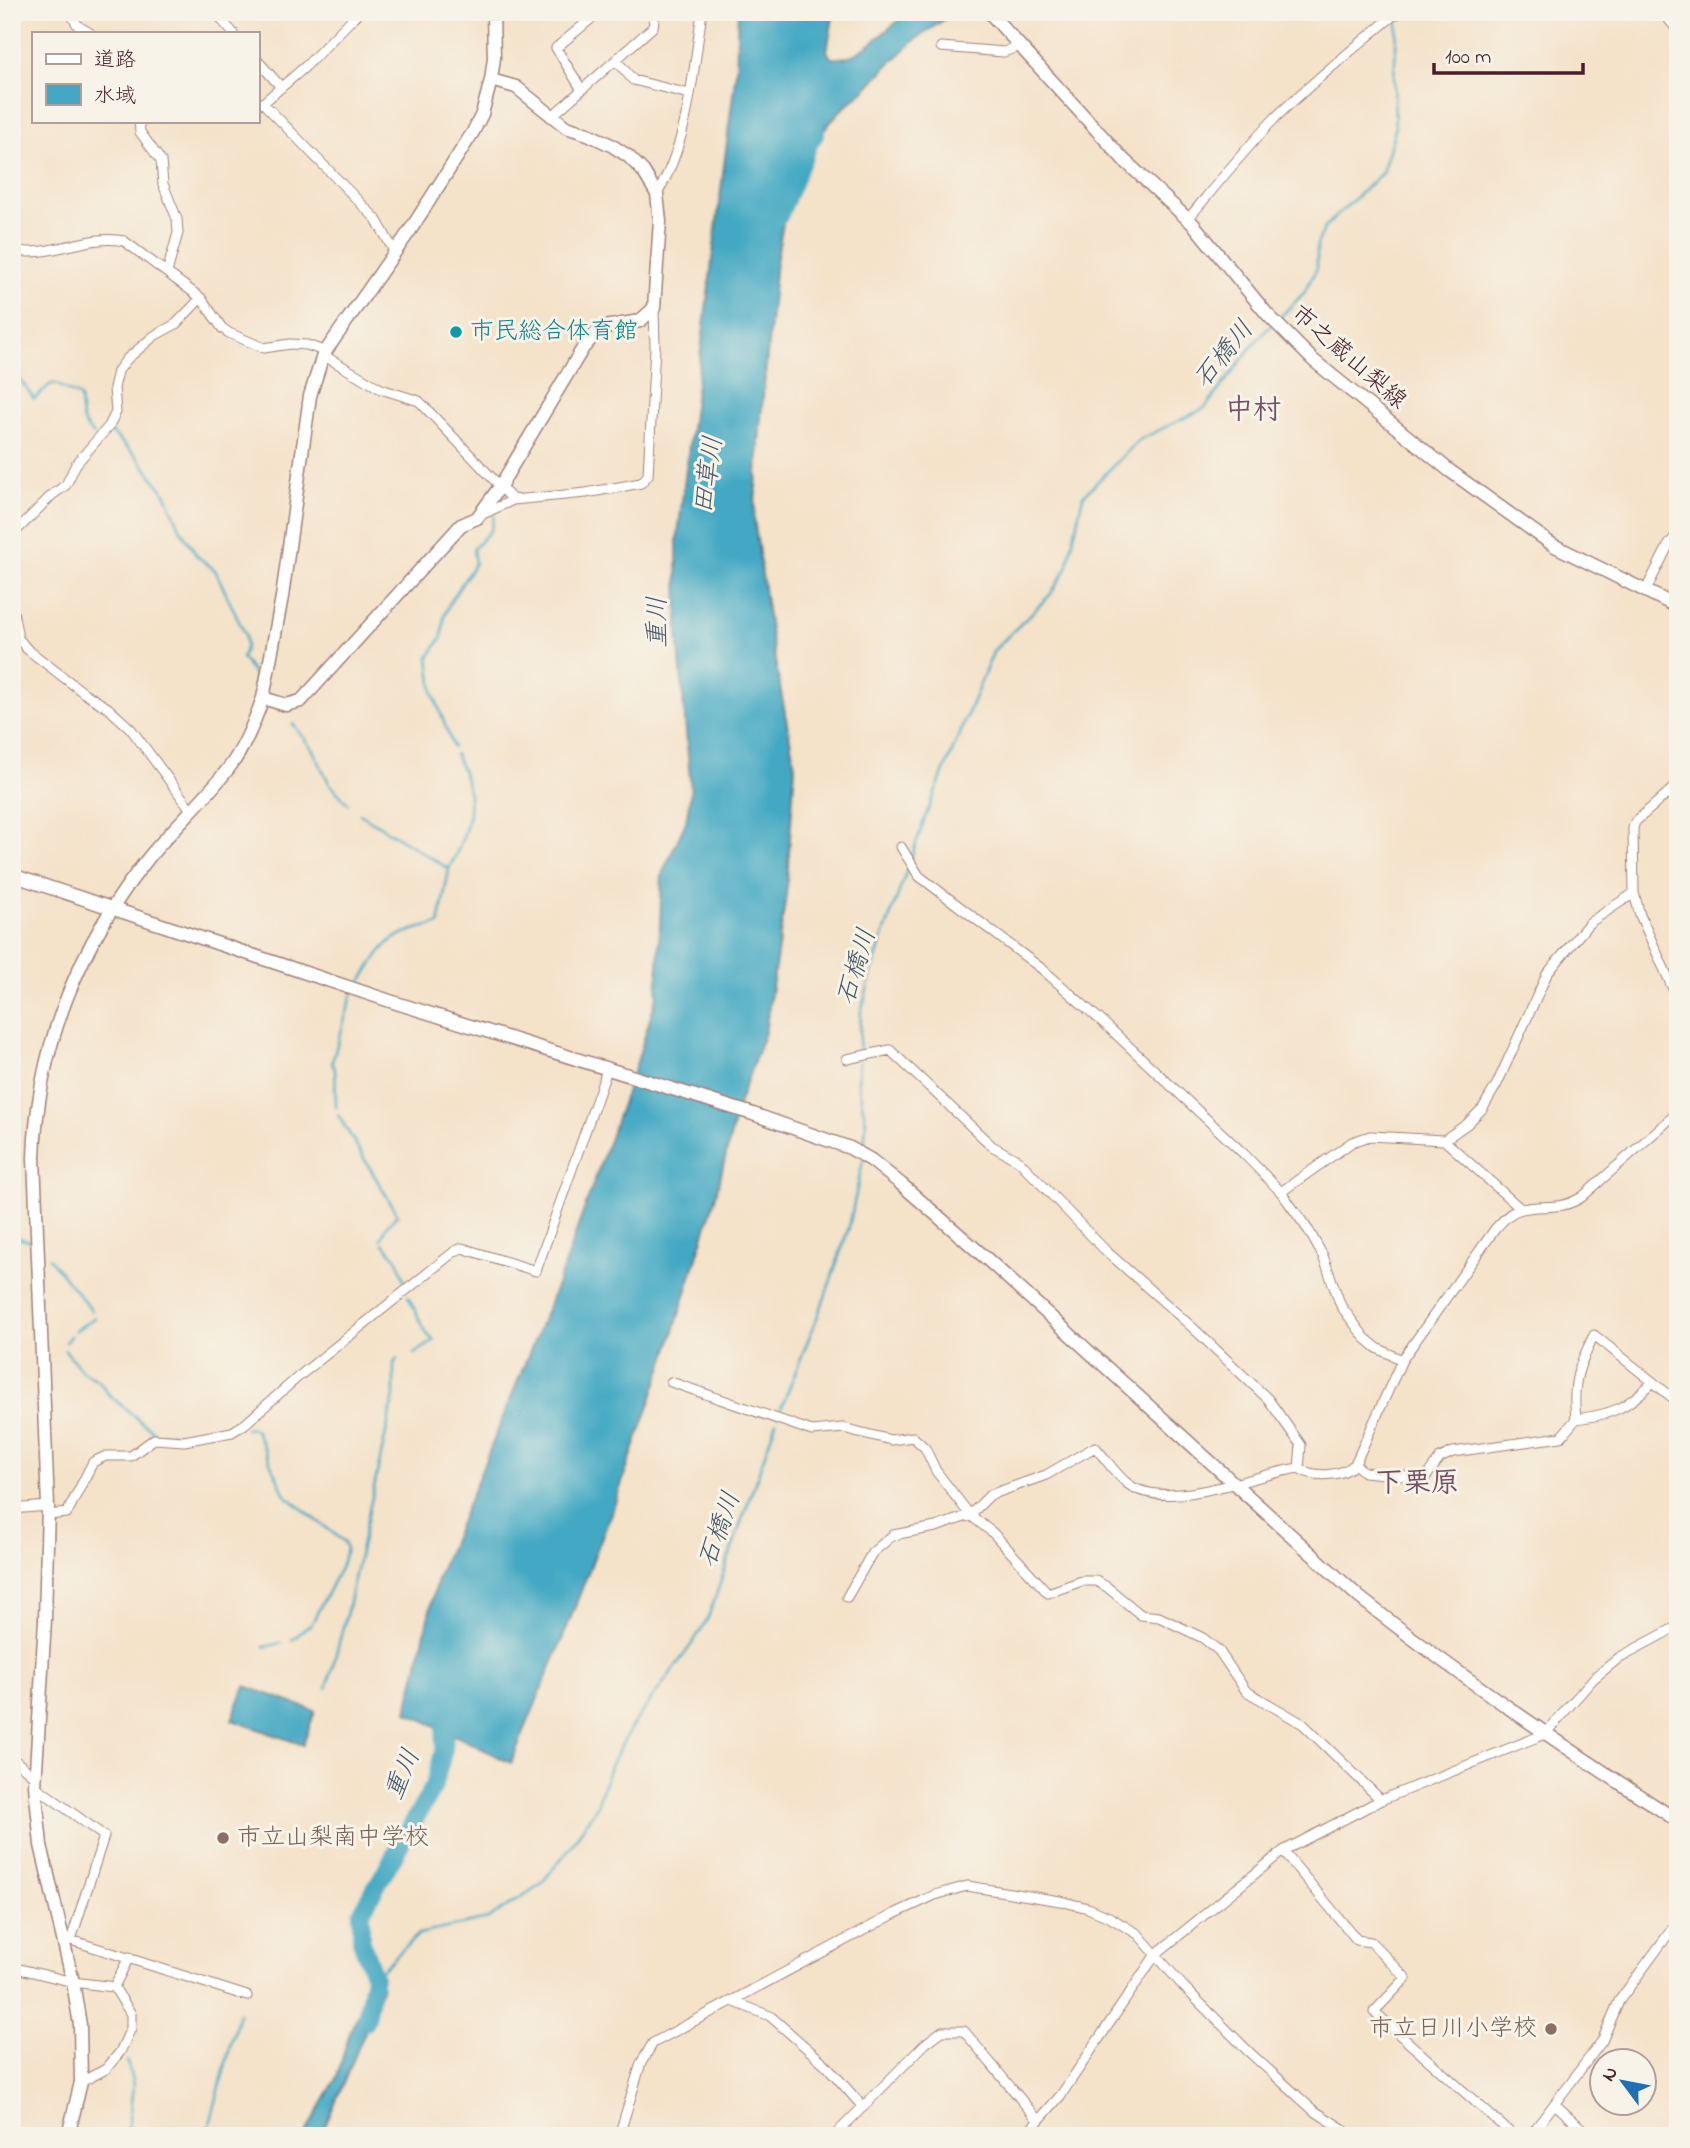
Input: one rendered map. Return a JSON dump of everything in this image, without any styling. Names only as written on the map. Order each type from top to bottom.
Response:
[{"type":"street","points":[[70,12],[78,26],[88,32]]},
{"type":"street","points":[[215,12],[232,32]]},
{"type":"street","points":[[359,12],[306,66],[260,103],[376,219],[394,251]]},
{"type":"street","points":[[68,2136],[81,2082],[80,2025],[73,1982],[41,1845],[35,1781],[45,1620],[48,1511],[34,1146],[46,1060],[62,1005],[83,960],[113,909],[144,864],[230,768],[263,698],[282,597],[310,396],[323,355],[473,132],[482,114],[494,58],[493,12]]},
{"type":"street","points":[[582,90],[556,48],[599,12]]},
{"type":"street","points":[[551,117],[653,27],[655,12]]},
{"type":"street","points":[[657,194],[669,174],[677,152],[690,94],[702,12]]},
{"type":"street","name":"市之蔵山梨線","points":[[989,12],[1124,160],[1188,219],[1299,348],[1450,471],[1553,545],[1678,607]]},
{"type":"street","points":[[1663,12],[1678,31]]},
{"type":"street","points":[[1188,219],[1277,116],[1398,14]]},
{"type":"street","points":[[941,47],[1004,52],[1018,46]]},
{"type":"street","points":[[616,60],[633,80],[690,94]]},
{"type":"street","points":[[259,62],[280,86]]},
{"type":"street","points":[[263,698],[285,705],[301,701],[461,524],[513,500],[586,493],[641,483],[648,475],[660,222],[657,194],[643,171],[628,156],[588,134],[566,127],[516,87],[491,80]]},
{"type":"street","points":[[139,122],[139,132],[161,161],[163,184],[177,219],[178,233],[166,272]]},
{"type":"street","points":[[12,250],[26,254],[41,253],[110,238],[124,241],[201,298],[222,328],[229,333],[264,348],[290,344],[307,345],[321,350],[323,355],[381,389],[419,401],[513,500]]},
{"type":"street","points":[[12,535],[52,495],[66,485],[76,464],[109,426],[116,412],[114,388],[118,372],[127,359],[153,336],[176,324],[201,298]]},
{"type":"street","points":[[477,517],[499,488],[583,348],[605,327],[640,321],[654,308]]},
{"type":"street","points":[[1646,590],[1668,546],[1678,533]]},
{"type":"street","points":[[12,606],[18,638],[27,649],[108,708],[131,729],[192,811]]},
{"type":"street","points":[[1678,784],[1635,822],[1633,828],[1634,893],[1640,915],[1678,1000]]},
{"type":"street","points":[[901,847],[919,876],[1042,969],[1244,1154],[1281,1192],[1309,1231],[1323,1256],[1341,1306],[1365,1338],[1377,1348],[1402,1360]]},
{"type":"street","points":[[12,875],[607,1070],[753,1114],[850,1148],[871,1160],[987,1259],[1359,1597],[1408,1636],[1545,1734],[1678,1821]]},
{"type":"street","points":[[1444,1140],[1483,1108],[1497,1084],[1547,974],[1589,923],[1634,893]]},
{"type":"street","points":[[848,1059],[890,1050],[992,1146],[1019,1161],[1105,1250],[1268,1399],[1301,1445],[1299,1468]]},
{"type":"street","points":[[12,1510],[67,1513],[93,1462],[106,1456],[131,1456],[154,1438],[184,1441],[232,1432],[455,1251],[462,1248],[536,1271],[607,1070]]},
{"type":"street","points":[[847,1597],[872,1553],[893,1535],[936,1527],[970,1515],[990,1495],[1046,1475],[1096,1447],[1129,1485],[1151,1494],[1181,1494],[1299,1468],[1307,1474],[1319,1476],[1349,1470],[1355,1464],[1402,1360],[1495,1229],[1508,1216],[1521,1209],[1572,1204],[1678,1112]]},
{"type":"street","points":[[1281,1192],[1352,1142],[1370,1136],[1444,1140],[1521,1209]]},
{"type":"street","points":[[1576,1419],[1574,1403],[1578,1368],[1594,1335],[1678,1404]]},
{"type":"street","points":[[671,1382],[812,1431],[843,1428],[891,1440],[913,1437],[925,1448],[936,1471],[970,1515],[993,1534],[1048,1593],[1082,1581],[1096,1581],[1141,1615],[1160,1617],[1203,1638],[1219,1651],[1246,1691],[1303,1724],[1381,1800]]},
{"type":"street","points":[[1355,1464],[1364,1472],[1424,1478],[1440,1458],[1453,1452],[1561,1437],[1576,1419],[1608,1414],[1621,1408],[1652,1383]]},
{"type":"street","points":[[1025,2136],[1061,2095],[1156,1954],[1283,1851],[1381,1800],[1545,1734],[1593,1679],[1619,1657],[1678,1626]]},
{"type":"street","points":[[12,1758],[35,1781],[104,1836],[71,1940],[247,1996]]},
{"type":"street","points":[[1283,1851],[1357,1940],[1371,1942],[1406,1978],[1374,2012],[1514,2136]]},
{"type":"street","points":[[619,2136],[647,2051],[653,2043],[894,1914],[935,1895],[967,1886],[1088,1908],[1138,1934],[1183,1986],[1249,2052],[1313,2110],[1343,2129],[1349,2136]]},
{"type":"street","points":[[1530,2136],[1602,2041],[1619,2001],[1678,1921]]},
{"type":"street","points":[[114,1987],[129,1957]]},
{"type":"street","points":[[12,1967],[73,1982],[114,1987]]},
{"type":"street","points":[[81,2082],[106,2069],[121,2052],[131,2028],[131,2014],[114,1987]]},
{"type":"street","points":[[732,2001],[770,2016],[826,2065],[862,2106]]},
{"type":"street","points":[[834,2136],[925,2044],[942,2031],[964,2031],[1038,2120]]},
{"type":"street","points":[[1556,2105],[1590,2136]]},
{"type":"water","points":[[926,10],[955,12],[915,40],[887,66],[839,112],[793,167],[776,262],[754,519],[772,644],[795,766],[786,896],[765,1032],[739,1102],[715,1199],[666,1357],[616,1500],[511,1763],[407,1712],[437,1579],[557,1285],[636,1065],[657,996],[662,874],[686,822],[691,792],[678,635],[677,542],[736,70],[738,12],[834,12],[827,51],[831,58],[843,58],[864,49],[911,13]]},
{"type":"water","points":[[245,1686],[315,1711],[303,1745],[232,1720]]},
{"type":"water","points":[[382,1985],[375,2008],[321,2136],[304,2136],[337,2077],[350,2031],[362,2007]]},
{"type":"waterway","name":"石橋川","points":[[1277,320],[1304,293],[1317,268],[1317,244],[1325,227],[1382,173],[1395,130],[1394,76],[1398,16]]},
{"type":"waterway","name":"田草川","points":[[779,216],[816,133]]},
{"type":"waterway","name":"石橋川","points":[[911,858],[994,650],[1050,595],[1067,568],[1083,496],[1139,440],[1205,408],[1272,324]]},
{"type":"waterway","points":[[12,368],[34,399],[51,384],[80,397],[81,414],[94,435]]},
{"type":"waterway","points":[[109,433],[110,431],[139,459],[166,495],[180,528],[197,556],[215,570],[245,634],[246,645],[242,658],[257,679]]},
{"type":"waterway","points":[[453,747],[433,692],[429,657],[442,637],[444,617],[449,604],[475,563],[473,549],[491,530],[494,516]]},
{"type":"waterway","points":[[293,724],[313,750],[329,783],[348,804]]},
{"type":"waterway","points":[[449,869],[463,839],[469,807],[466,781],[455,754]]},
{"type":"waterway","points":[[360,814],[449,869],[439,924],[409,932],[390,942],[360,983]]},
{"type":"waterway","name":"石橋川","points":[[859,1053],[861,1011],[880,945],[909,864]]},
{"type":"waterway","points":[[336,1107],[335,1070],[332,1062],[352,995]]},
{"type":"waterway","name":"石橋川","points":[[859,1060],[858,1083],[866,1122],[864,1150]]},
{"type":"waterway","points":[[338,1115],[398,1215],[388,1224],[381,1239]]},
{"type":"waterway","name":"石橋川","points":[[778,1416],[824,1300],[849,1227],[863,1160]]},
{"type":"waterway","points":[[12,1232],[21,1239],[31,1241]]},
{"type":"waterway","points":[[383,1243],[398,1260],[405,1283]]},
{"type":"waterway","points":[[49,1258],[92,1311]]},
{"type":"waterway","points":[[408,1296],[427,1334],[434,1341],[414,1354]]},
{"type":"waterway","points":[[75,1331],[95,1317]]},
{"type":"waterway","points":[[66,1342],[70,1336]]},
{"type":"waterway","points":[[65,1350],[82,1371],[99,1381],[109,1395],[156,1434]]},
{"type":"waterway","points":[[327,1688],[346,1616],[394,1396],[394,1363],[398,1359]]},
{"type":"waterway","name":"石橋川","points":[[374,1977],[419,1934],[488,1919],[541,1884],[572,1845],[597,1806],[610,1766],[632,1726],[708,1618],[776,1422]]},
{"type":"waterway","points":[[162,1434],[190,1434],[234,1425]]},
{"type":"waterway","points":[[245,1429],[256,1431],[285,1495],[343,1541],[346,1548],[343,1562],[312,1623],[292,1640]]},
{"type":"waterway","points":[[264,1647],[281,1643]]},
{"type":"waterway","name":"重川","points":[[365,2022],[374,1977],[361,1940],[361,1913],[434,1786],[444,1749],[446,1706]]},
{"type":"waterway","points":[[207,2136],[239,2013]]},
{"type":"waterway","points":[[127,2061],[133,2085],[127,2136]]},
{"type":"place","name":"市民総合体育館","points":[[456,332]]},
{"type":"place","name":"市立山梨南中学校","points":[[223,1838]]},
{"type":"place","name":"市立日川小学校","points":[[1551,2029]]},
{"type":"district","name":"中村","points":[[1253,411]]},
{"type":"district","name":"下栗原","points":[[1417,1484]]}]
